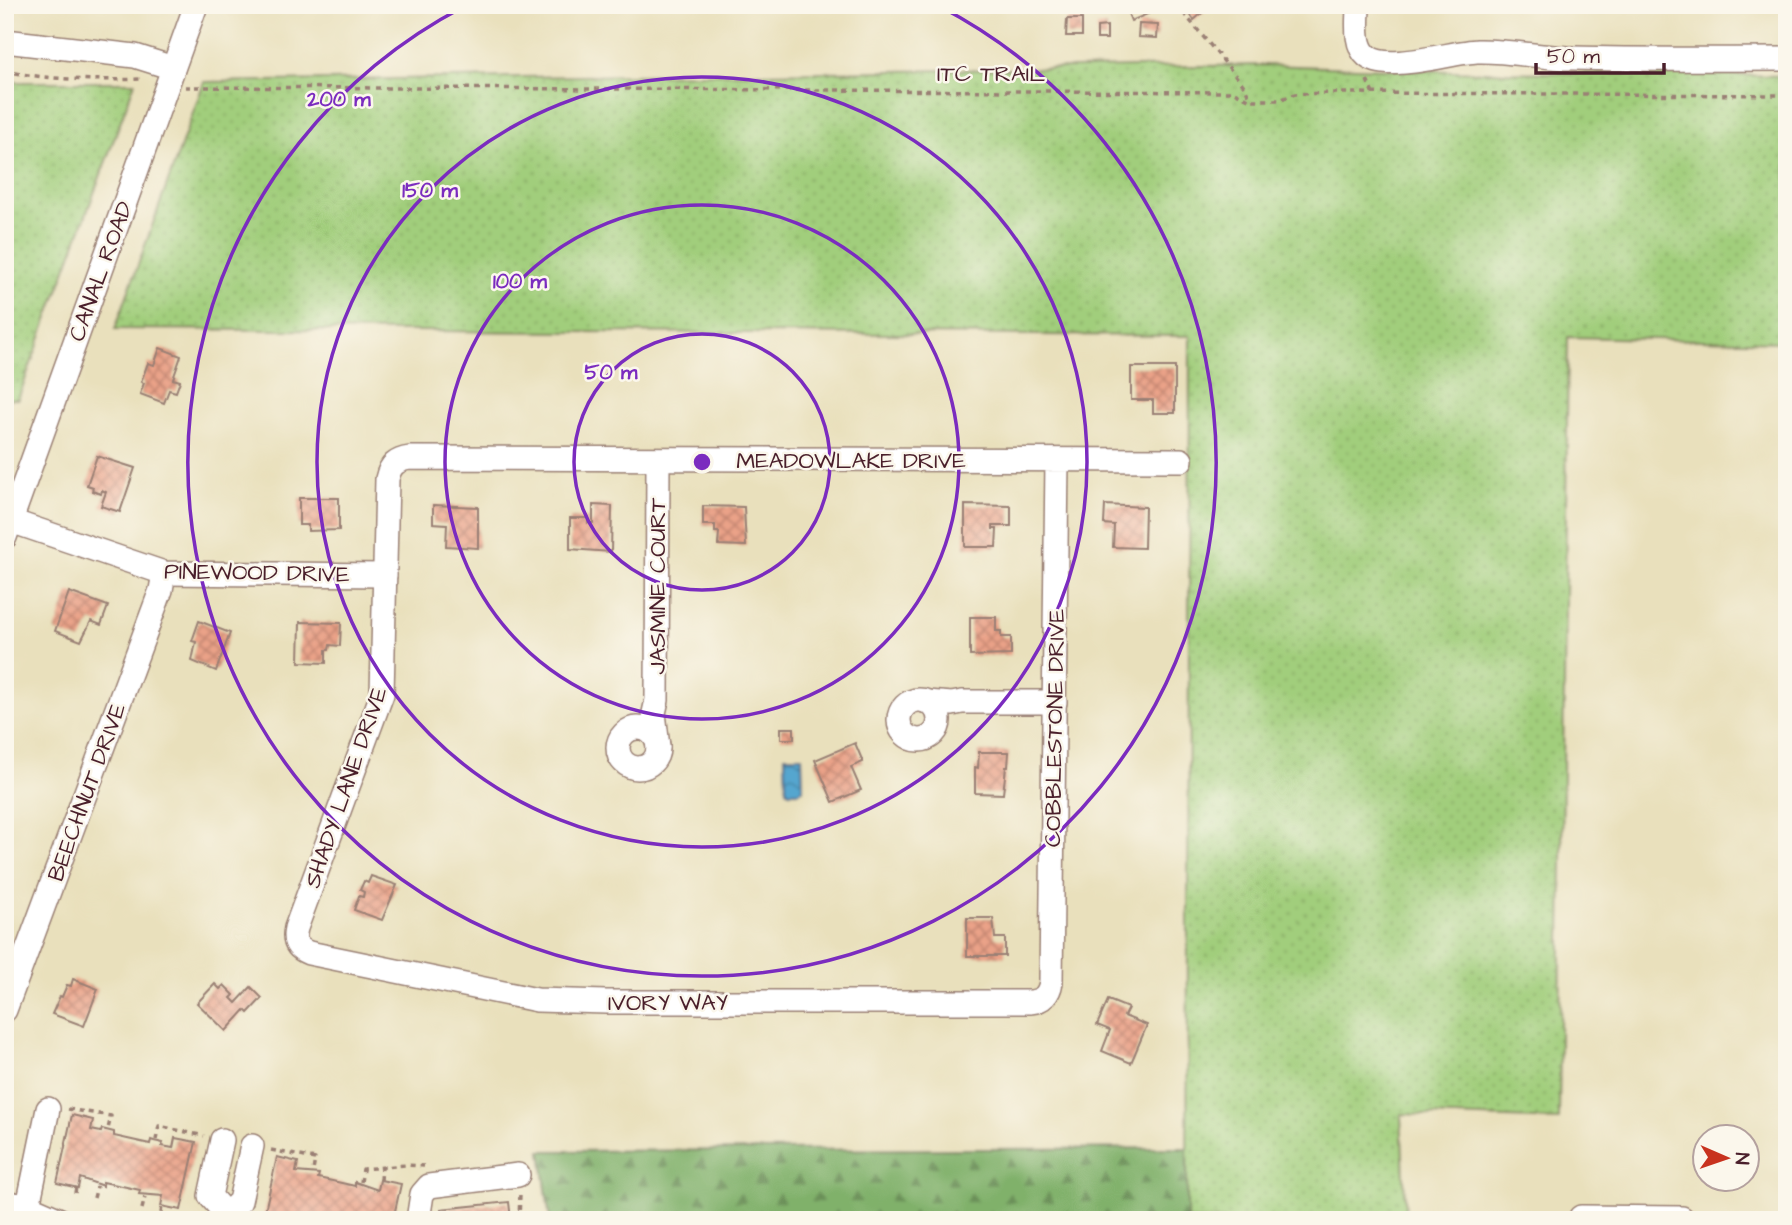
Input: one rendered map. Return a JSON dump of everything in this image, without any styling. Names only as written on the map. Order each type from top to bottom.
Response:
[{"type":"street","name":"CANAL ROAD","points":[[8,529],[196,5]]},
{"type":"street","points":[[1358,5],[1358,39],[1367,56],[1376,61],[1410,61],[1474,51],[1575,58],[1787,59]]},
{"type":"street","points":[[5,41],[135,56],[173,68]]},
{"type":"street","name":"MEADOWLAKE DRIVE","points":[[396,462],[410,458],[1181,460]]},
{"type":"street","name":"JASMINE COURT","points":[[658,460],[657,700],[654,713],[658,747]]},
{"type":"street","name":"COBBLESTONE DRIVE","points":[[1047,995],[1051,982],[1057,460]]},
{"type":"street","name":"SHADY LANE DRIVE","points":[[296,944],[296,928],[382,694],[387,479],[390,468],[396,462]]},
{"type":"street","name":"PINEWOOD DRIVE","points":[[8,529],[164,573],[385,575]]},
{"type":"street","name":"BEECHNUT DRIVE","points":[[5,1010],[161,590],[164,573]]},
{"type":"street","points":[[952,704],[931,735],[912,738],[902,731],[899,719],[904,707],[914,701],[952,704],[1055,702]]},
{"type":"street","points":[[927,702],[936,711],[938,724]]},
{"type":"street","points":[[634,729],[647,730],[653,734],[658,747],[650,764],[637,768],[626,763],[619,753],[619,746],[624,735],[654,713]]},
{"type":"street","name":"IVORY WAY","points":[[296,944],[300,950],[309,953],[537,1000],[1031,1002],[1047,995]]},
{"type":"street","points":[[55,1110],[16,1205],[60,1220]]},
{"type":"street","points":[[218,1139],[210,1196],[223,1216],[240,1201],[256,1147]]},
{"type":"street","points":[[418,1220],[422,1194],[429,1186],[519,1179]]},
{"type":"street","points":[[1581,1220],[1581,1217],[1682,1218]]},
{"type":"path","points":[[1177,5],[1245,87],[1251,100]]},
{"type":"path","points":[[5,71],[28,76],[87,80],[138,79]]},
{"type":"path","points":[[1367,80],[1373,94]]},
{"type":"path","name":"ITC TRAIL","points":[[192,87],[1234,92],[1251,100],[1279,100],[1295,93],[1787,95]]},
{"type":"path","points":[[55,1110],[72,1108],[111,1116],[108,1130]]},
{"type":"path","points":[[91,1119],[93,1112]]},
{"type":"path","points":[[156,1141],[159,1126],[218,1139]]},
{"type":"path","points":[[177,1138],[178,1130]]},
{"type":"path","points":[[256,1147],[315,1159],[313,1172]]},
{"type":"path","points":[[296,1162],[298,1155]]},
{"type":"path","points":[[361,1183],[363,1169],[430,1166]]},
{"type":"path","points":[[381,1180],[382,1167]]},
{"type":"path","points":[[519,1179],[519,1220]]},
{"type":"path","points":[[94,1198],[97,1185]]},
{"type":"path","points":[[75,1193],[76,1187]]},
{"type":"path","points":[[142,1209],[145,1196]]},
{"type":"path","points":[[161,1213],[162,1206]]},
{"type":"green space","points":[[1265,65],[1481,72],[1787,76],[1787,342],[1568,337],[1559,1120],[1401,1114],[1406,1220],[1187,1220],[1190,336],[115,329],[204,82]]},
{"type":"green space","points":[[5,82],[135,82],[18,399],[5,399]]},
{"type":"green space","points":[[1187,1148],[1187,1220],[550,1220],[541,1151]]},
{"type":"water","points":[[785,756],[802,756],[803,789],[799,792],[789,792],[786,789]]},
{"type":"building","points":[[1076,5],[1105,5],[1104,15],[1076,13]]},
{"type":"building","points":[[1125,5],[1161,5],[1162,8],[1131,21]]},
{"type":"building","points":[[1184,5],[1207,5],[1209,7],[1194,20]]},
{"type":"building","points":[[1067,19],[1082,19],[1082,36],[1066,36]]},
{"type":"building","points":[[1139,24],[1158,25],[1157,38],[1138,37]]},
{"type":"building","points":[[1107,26],[1107,39],[1097,39],[1097,27]]},
{"type":"building","points":[[160,348],[181,356],[173,379],[180,381],[176,392],[169,390],[164,403],[140,394],[148,363],[154,365]]},
{"type":"building","points":[[1131,367],[1175,367],[1175,413],[1153,413],[1153,400],[1131,400]]},
{"type":"building","points":[[97,456],[135,468],[120,512],[101,506],[106,492],[102,490],[101,494],[92,491],[93,487],[87,485]]},
{"type":"building","points":[[299,498],[339,498],[339,530],[308,531],[308,525],[299,525]]},
{"type":"building","points":[[433,505],[478,507],[478,548],[446,546],[447,524],[433,523]]},
{"type":"building","points":[[593,505],[612,506],[611,552],[570,549],[570,518],[588,518],[588,523],[593,523]]},
{"type":"building","points":[[965,505],[1011,506],[1011,526],[993,526],[993,529],[997,529],[996,547],[965,547]]},
{"type":"building","points":[[1105,505],[1145,507],[1144,548],[1113,547],[1114,525],[1104,524]]},
{"type":"building","points":[[703,506],[744,507],[746,546],[718,545],[719,532],[715,532],[715,525],[703,525]]},
{"type":"building","points":[[69,592],[108,606],[101,625],[91,621],[81,641],[55,631]]},
{"type":"building","points":[[970,617],[996,617],[996,631],[1001,631],[1001,637],[1011,637],[1011,655],[970,656]]},
{"type":"building","points":[[199,621],[230,633],[216,671],[192,661],[196,642],[192,641]]},
{"type":"building","points":[[300,622],[341,623],[340,646],[330,645],[329,650],[326,650],[326,663],[299,662]]},
{"type":"building","points":[[781,728],[794,728],[794,739],[781,739]]},
{"type":"building","points":[[855,743],[863,762],[851,767],[861,790],[833,802],[815,760]]},
{"type":"building","points":[[979,752],[1009,752],[1003,794],[975,793],[975,767],[978,768]]},
{"type":"building","points":[[371,876],[397,885],[382,920],[354,910],[359,896],[363,897],[364,892],[360,890],[364,881],[368,883]]},
{"type":"building","points":[[967,918],[993,918],[995,938],[1005,938],[1005,956],[967,956]]},
{"type":"building","points":[[73,979],[98,989],[84,1026],[52,1014],[60,996],[62,997],[67,985],[71,986]]},
{"type":"building","points":[[215,984],[220,989],[224,985],[234,995],[231,998],[236,1003],[251,987],[262,998],[248,1013],[245,1010],[226,1031],[197,1003]]},
{"type":"building","points":[[1108,1000],[1128,1008],[1124,1016],[1147,1025],[1131,1063],[1102,1051],[1110,1030],[1097,1025]]},
{"type":"building","points":[[72,1115],[93,1120],[91,1130],[101,1132],[102,1129],[114,1132],[114,1136],[150,1144],[151,1140],[173,1148],[175,1138],[196,1142],[181,1210],[161,1206],[163,1196],[139,1194],[140,1190],[122,1186],[103,1182],[103,1186],[80,1178],[78,1188],[57,1183]]},
{"type":"building","points":[[277,1157],[298,1162],[296,1172],[319,1174],[318,1178],[355,1186],[355,1182],[378,1190],[380,1180],[401,1184],[393,1220],[263,1220]]},
{"type":"building","points":[[509,1202],[511,1220],[442,1220],[441,1209]]}]
